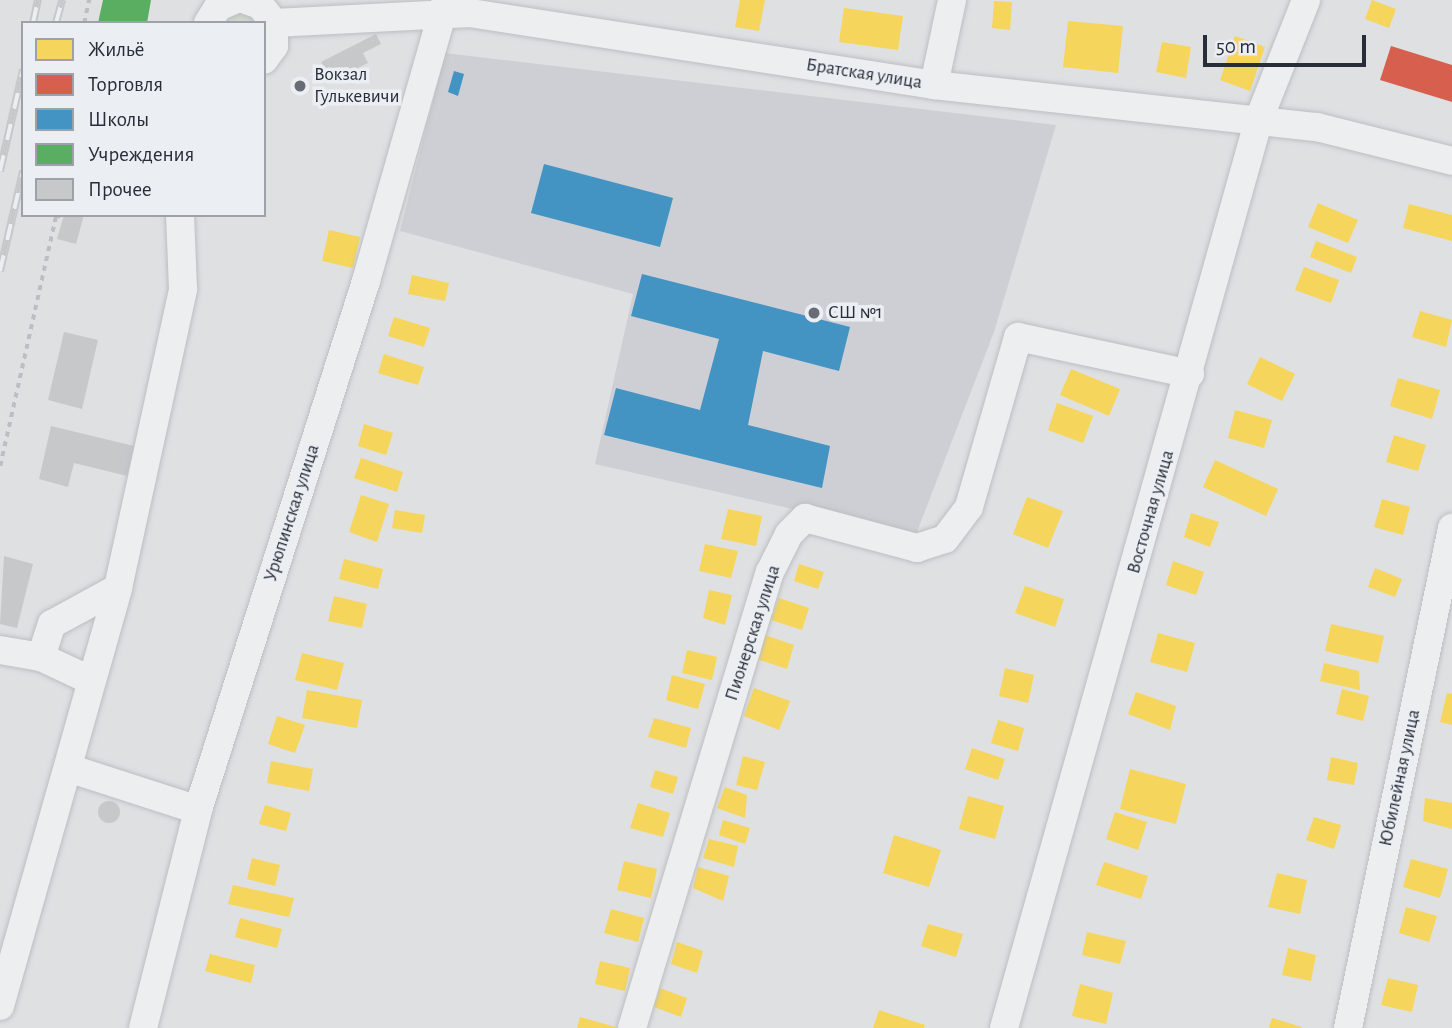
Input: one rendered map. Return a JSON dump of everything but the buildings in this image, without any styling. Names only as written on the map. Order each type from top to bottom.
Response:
[{"type":"street","points":[[209,21],[218,7],[234,0]]},
{"type":"street","points":[[246,0],[260,5],[274,23],[274,46],[266,57]]},
{"type":"street","points":[[934,85],[952,0]]},
{"type":"street","name":"Восточная улица","points":[[1004,1028],[1190,374],[1259,120],[1306,0]]},
{"type":"street","name":"Братская улица","points":[[274,23],[444,7],[934,85],[1317,127],[1452,161]]},
{"type":"street","name":"Урюпинская улица","points":[[143,1028],[198,810],[366,281],[444,7]]},
{"type":"street","points":[[0,1006],[71,769],[90,680],[118,588],[183,289],[180,217]]},
{"type":"street","name":"Пионерская улица","points":[[632,1028],[770,572],[789,534],[806,518],[917,548],[945,539],[969,507],[1018,337],[1190,374]]},
{"type":"street","name":"Юбилейная улица","points":[[1348,1028],[1452,528]]},
{"type":"street","points":[[41,657],[52,624],[118,588]]},
{"type":"street","points":[[0,650],[41,657],[90,680]]},
{"type":"street","points":[[71,769],[198,810]]},
{"type":"path","points":[[84,21],[89,0]]},
{"type":"path","points":[[0,466],[56,217]]},
{"type":"shaded area","points":[[239,12],[246,12],[259,21],[226,21]]},
{"type":"shaded area","name":"СШ №1","points":[[445,53],[1056,125],[994,332],[915,537],[595,464],[633,294],[400,231]]},
{"type":"railway","points":[[33,21],[38,0]]},
{"type":"railway","points":[[57,21],[62,0]]},
{"type":"railway","points":[[0,171],[21,79]]},
{"type":"railway","points":[[0,271],[21,180]]},
{"type":"place","name":"Вокзал Гулькевичи","points":[[300,86]]},
{"type":"place","name":"СШ №1","points":[[814,313]]}]
